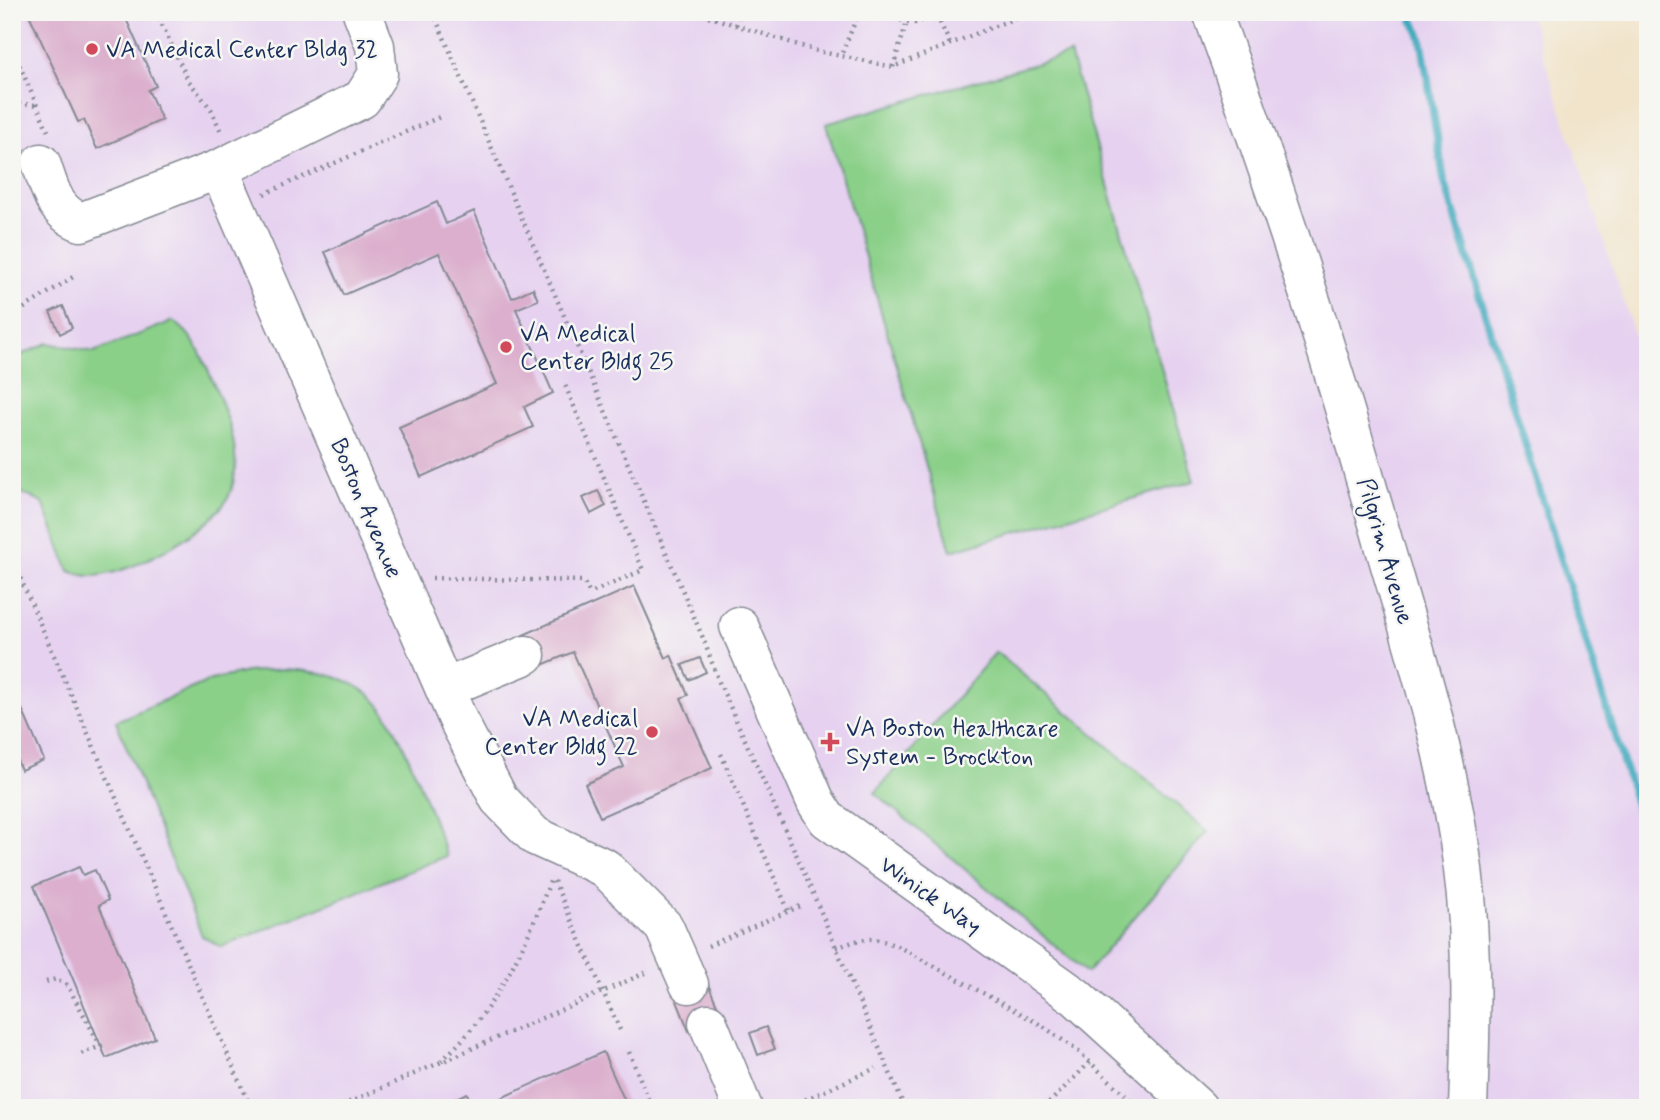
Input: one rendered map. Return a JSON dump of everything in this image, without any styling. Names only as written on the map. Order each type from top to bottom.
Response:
[{"type":"lane","points":[[47,153],[53,198],[66,216],[81,222],[221,152],[362,99],[378,74],[374,46],[362,12]]},
{"type":"lane","name":"Pilgrim Avenue","points":[[1212,12],[1301,266],[1433,714],[1456,823],[1467,915],[1470,1015],[1468,1108]]},
{"type":"lane","name":"Boston Avenue","points":[[221,152],[459,722],[499,799],[535,835],[605,868],[664,927],[695,966]]},
{"type":"lane","name":"Winick Way","points":[[739,626],[816,802],[827,819],[1076,997],[1198,1108]]},
{"type":"lane","points":[[445,688],[526,655]]},
{"type":"lane","points":[[708,1023],[743,1108]]},
{"type":"path","points":[[156,12],[188,80],[211,109],[221,152]]},
{"type":"path","points":[[433,12],[703,638],[719,682],[907,1108]]},
{"type":"path","points":[[695,12],[817,51],[893,68],[1030,12]]},
{"type":"path","points":[[736,25],[740,12]]},
{"type":"path","points":[[841,56],[859,12],[915,23],[946,12]]},
{"type":"path","points":[[937,16],[950,44]]},
{"type":"path","points":[[893,68],[907,22]]},
{"type":"path","points":[[12,48],[37,105],[47,153]]},
{"type":"path","points":[[12,103],[37,105]]},
{"type":"path","points":[[263,194],[442,116]]},
{"type":"path","points":[[12,316],[76,275]]},
{"type":"path","points":[[427,578],[583,581],[589,592],[593,592],[643,570],[565,385]]},
{"type":"path","points":[[12,559],[250,1108]]},
{"type":"path","points":[[721,754],[789,912]]},
{"type":"path","points":[[438,1064],[461,1043],[503,985],[535,923],[555,870]]},
{"type":"path","points":[[552,877],[620,1030]]},
{"type":"path","points":[[695,966],[803,905]]},
{"type":"path","points":[[836,948],[864,938],[877,938],[899,947],[1043,1026],[1090,1062],[1139,1108]]},
{"type":"path","points":[[337,1108],[654,970]]},
{"type":"path","points":[[46,982],[56,979],[67,985],[101,1046],[78,1055]]},
{"type":"path","points":[[629,1052],[652,1108]]},
{"type":"path","points":[[1044,1108],[1090,1062]]},
{"type":"path","points":[[786,1108],[876,1068]]},
{"type":"shaded area","name":"VA Boston Healthcare System - Brockton","points":[[12,12],[1529,12],[1648,376],[1648,1108],[12,1108]]},
{"type":"green space","points":[[1070,54],[1194,481],[951,551],[826,124]]},
{"type":"green space","points":[[173,321],[187,333],[206,364],[227,417],[235,454],[234,479],[230,493],[220,509],[206,523],[140,563],[122,570],[88,576],[69,571],[43,503],[12,488],[12,359],[48,343],[94,352]]},
{"type":"green space","points":[[996,652],[1208,831],[1087,973],[875,793]]},
{"type":"green space","points":[[283,669],[317,673],[350,682],[370,695],[381,707],[403,746],[447,856],[221,947],[202,936],[116,721],[211,680],[247,672]]},
{"type":"building","name":"VA Medical Center Bldg 32","points":[[28,12],[123,12],[156,86],[148,90],[162,120],[97,149],[84,120],[78,122]]},
{"type":"building","name":"VA Medical Center Bldg 25","points":[[437,202],[446,224],[474,211],[512,298],[533,288],[538,300],[516,309],[553,393],[524,407],[533,427],[421,477],[399,427],[497,384],[439,253],[344,295],[325,252]]},
{"type":"building","points":[[63,306],[72,328],[60,334],[50,312]]},
{"type":"building","points":[[598,491],[606,506],[591,514],[583,498]]},
{"type":"building","name":"VA Medical Center Bldg 22","points":[[634,586],[666,658],[671,655],[688,695],[681,698],[712,768],[600,817],[585,784],[624,767],[573,652],[535,668],[521,636]]},
{"type":"building","points":[[700,658],[706,672],[689,680],[682,665]]},
{"type":"building","points":[[12,686],[44,760],[21,770],[12,749]]},
{"type":"building","points":[[79,867],[83,875],[95,870],[108,900],[99,905],[155,1038],[106,1058],[34,886]]},
{"type":"building","points":[[705,977],[722,1017],[689,1031],[673,991]]},
{"type":"building","points":[[766,1027],[775,1049],[758,1055],[750,1033]]},
{"type":"building","points":[[603,1052],[628,1108],[479,1108]]},
{"type":"building","points":[[467,1093],[473,1108],[434,1108]]},
{"type":"waterway","points":[[1409,12],[1421,37],[1444,180],[1648,843]]},
{"type":"place","name":"VA Medical Center Bldg 32","points":[[92,49]]},
{"type":"place","name":"VA Medical Center Bldg 25","points":[[506,347]]},
{"type":"place","name":"VA Medical Center Bldg 22","points":[[652,732]]},
{"type":"place","name":"VA Boston Healthcare System - Brockton","points":[[830,742]]}]
